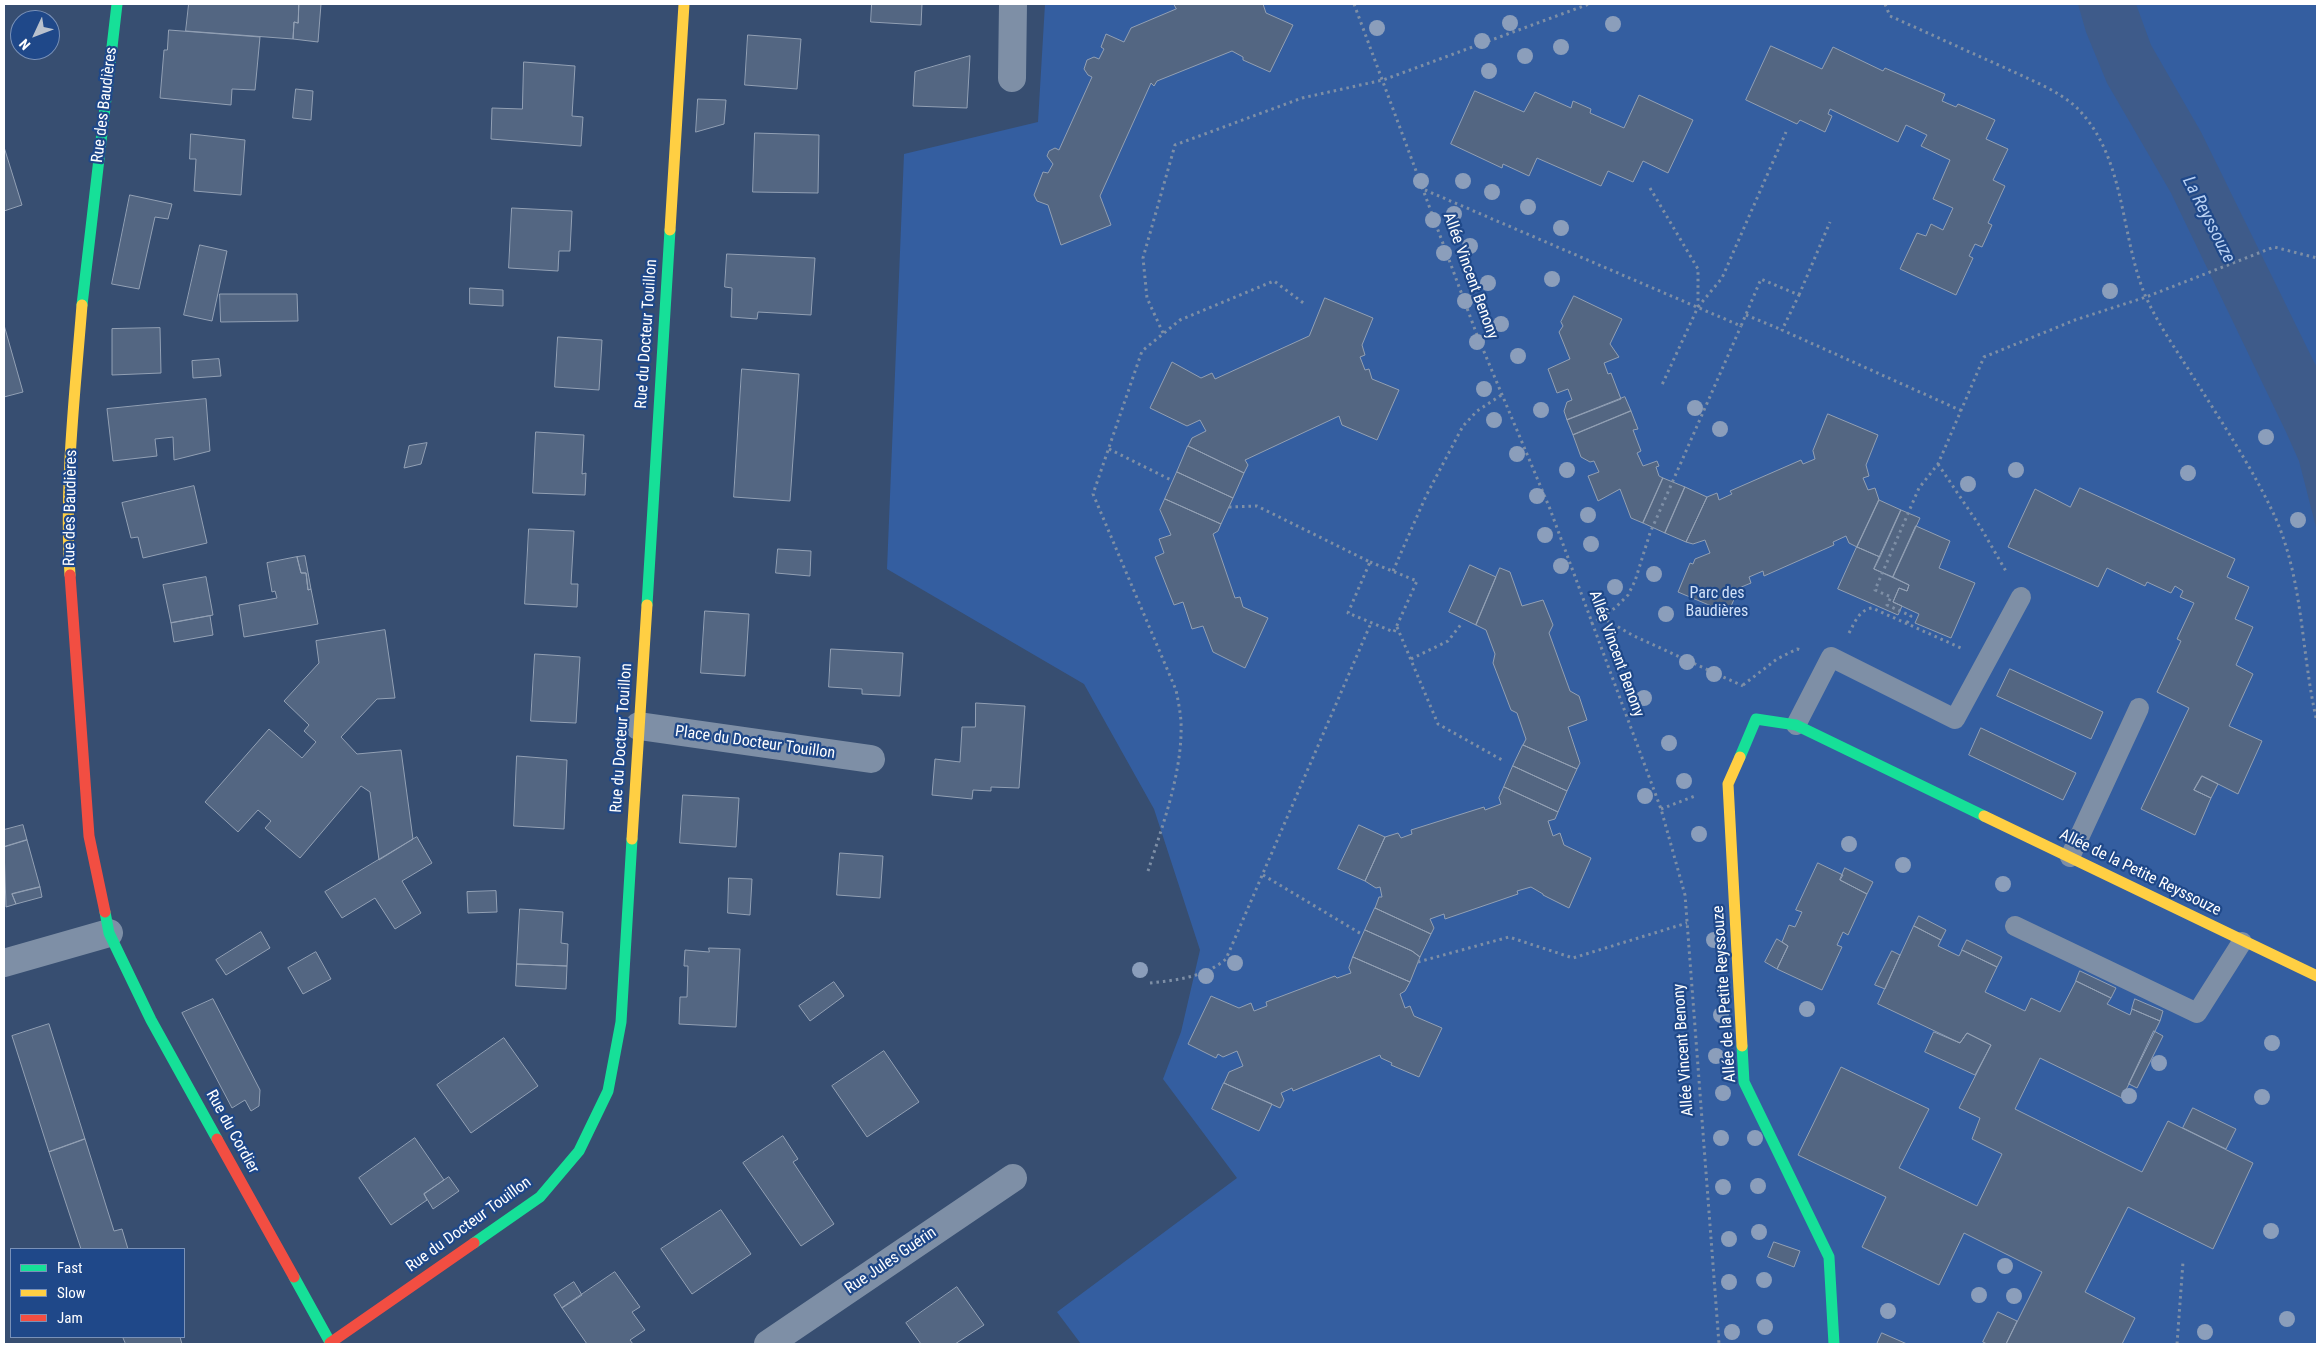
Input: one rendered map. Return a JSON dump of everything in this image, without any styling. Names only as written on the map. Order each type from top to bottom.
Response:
[{"type":"street","name":"Rue des Baudières","points":[[109,933],[89,836],[67,532],[72,416],[83,294],[117,4]]},
{"type":"street","name":"Rue du Docteur Touillon","points":[[330,1344],[540,1196],[579,1151],[608,1091],[621,1022],[684,4]]},
{"type":"street","points":[[1012,78],[1013,4]]},
{"type":"street","name":"Allée de la Petite Reyssouze","points":[[1834,1344],[1829,1257],[1744,1082],[1728,784],[1756,719],[1796,725],[2242,942],[2317,976]]},
{"type":"street","name":"Place du Docteur Touillon","points":[[639,726],[871,759]]},
{"type":"street","points":[[4,963],[109,933]]},
{"type":"street","name":"Rue du Cordier","points":[[109,933],[151,1020],[330,1344]]},
{"type":"street","name":"Rue Jules Guérin","points":[[768,1344],[1013,1178]]},
{"type":"lane","points":[[1796,725],[1831,657],[1954,719],[2021,597]]},
{"type":"lane","points":[[2070,857],[2139,708]]},
{"type":"lane","points":[[2015,926],[2197,1013],[2242,942]]},
{"type":"path","name":"Allée Vincent Benony","points":[[1354,4],[1477,335],[1550,509],[1661,809],[1685,895],[1719,1344]]},
{"type":"path","points":[[1164,333],[1147,298],[1143,258],[1175,145],[1302,98],[1383,80],[1589,4]]},
{"type":"path","points":[[1885,4],[1890,16],[2041,84],[2078,108],[2099,135],[2111,160],[2135,266],[2146,296],[2169,338],[2252,471],[2276,521],[2297,584],[2311,694],[2317,722]]},
{"type":"path","points":[[1661,386],[1698,307],[1722,278],[1786,132]]},
{"type":"path","points":[[1650,188],[1698,268],[1698,307]]},
{"type":"path","points":[[1424,190],[1741,326]]},
{"type":"path","points":[[1782,330],[1830,222]]},
{"type":"path","points":[[1907,623],[1911,616],[1887,605],[1891,597],[1875,590],[1919,488],[1938,464],[1984,356],[2075,320],[2146,296],[2274,247],[2317,258]]},
{"type":"path","points":[[1591,624],[1628,595],[1635,580],[1650,533],[1761,278],[1799,295]]},
{"type":"path","points":[[1148,871],[1165,818],[1175,774],[1181,720],[1176,690],[1094,494],[1142,351],[1180,320],[1274,281],[1306,305]]},
{"type":"path","points":[[1746,314],[1962,411]]},
{"type":"path","points":[[1393,571],[1426,496],[1464,426],[1477,411],[1503,394]]},
{"type":"path","points":[[1108,449],[1173,481]]},
{"type":"path","points":[[1938,464],[1981,528],[2021,597]]},
{"type":"path","points":[[1229,507],[1257,506],[1266,509],[1370,562],[1417,581],[1394,632],[1348,613],[1370,562]]},
{"type":"path","points":[[1743,686],[1777,659],[1797,649],[1831,657],[1849,635],[1858,616],[1865,609],[1872,608],[1987,659]]},
{"type":"path","points":[[1601,617],[1632,635],[1743,686],[1756,719]]},
{"type":"path","points":[[1150,983],[1175,981],[1206,972],[1216,968],[1226,959],[1371,623]]},
{"type":"path","points":[[1410,659],[1448,641],[1462,623]]},
{"type":"path","points":[[1397,626],[1438,724],[1502,760]]},
{"type":"path","points":[[1263,875],[1363,935]]},
{"type":"path","points":[[1418,962],[1509,937],[1573,958],[1687,923]]},
{"type":"path","points":[[2177,1344],[2184,1262]]},
{"type":"green space","name":"Parc des Baudières","points":[[1045,4],[2317,4],[2317,1344],[1081,1344],[1057,1312],[1237,1178],[1163,1079],[1181,1032],[1200,950],[1154,809],[1084,684],[887,569],[904,154],[1038,122]]},
{"type":"water","name":"La Reyssouze","points":[[2078,4],[2136,4],[2151,45],[2201,132],[2317,368],[2317,531],[2299,461],[2286,432],[2171,193],[2107,83],[2086,32]]},
{"type":"building","points":[[189,4],[299,4],[298,23],[294,22],[293,39],[186,31]]},
{"type":"building","points":[[299,4],[321,4],[318,42],[293,39],[294,22],[298,23]]},
{"type":"building","points":[[872,4],[922,4],[921,25],[871,22]]},
{"type":"building","points":[[1174,4],[1263,4],[1266,13],[1293,25],[1270,72],[1243,60],[1243,57],[1232,51],[1157,81],[1154,86],[1151,83],[1100,196],[1111,225],[1061,245],[1048,205],[1037,201],[1034,195],[1043,172],[1048,173],[1053,164],[1047,156],[1049,151],[1055,148],[1059,150],[1092,77],[1084,69],[1087,60],[1094,57],[1099,59],[1104,49],[1101,47],[1106,34],[1124,42],[1131,28],[1176,9]]},
{"type":"building","points":[[169,30],[260,37],[255,90],[232,89],[231,105],[160,98],[164,50],[167,50]]},
{"type":"building","points":[[748,35],[801,39],[797,89],[745,85]]},
{"type":"building","points":[[1771,46],[1822,69],[1833,47],[1883,71],[1885,68],[1945,94],[1942,101],[1956,107],[1958,104],[1995,120],[1986,139],[2008,149],[1993,180],[2005,186],[1988,223],[1992,225],[1982,247],[1975,244],[1969,256],[1973,258],[1956,295],[1900,269],[1917,233],[1926,236],[1931,224],[1943,230],[1953,208],[1933,199],[1950,160],[1921,146],[1927,135],[1906,125],[1898,142],[1830,109],[1828,114],[1832,116],[1825,132],[1800,120],[1797,124],[1746,100]]},
{"type":"building","points":[[970,56],[967,108],[913,106],[915,72]]},
{"type":"building","points":[[524,62],[575,66],[572,116],[583,117],[581,146],[491,139],[492,108],[522,109]]},
{"type":"building","points":[[296,89],[313,91],[311,120],[293,118]]},
{"type":"building","points":[[1475,91],[1524,112],[1535,92],[1571,108],[1573,101],[1591,109],[1590,113],[1624,128],[1639,95],[1693,120],[1668,173],[1643,161],[1633,182],[1608,171],[1601,186],[1537,158],[1529,176],[1503,164],[1502,168],[1451,144]]},
{"type":"building","points":[[698,99],[726,100],[724,124],[696,132]]},
{"type":"building","points":[[755,133],[819,135],[818,193],[753,192]]},
{"type":"building","points":[[191,134],[245,140],[241,195],[194,191],[196,159],[190,159]]},
{"type":"building","points":[[4,147],[22,205],[4,211]]},
{"type":"building","points":[[130,195],[172,204],[168,219],[155,217],[139,289],[112,284]]},
{"type":"building","points":[[512,208],[572,211],[570,251],[559,251],[558,271],[509,268]]},
{"type":"building","points":[[200,245],[227,251],[212,321],[184,315]]},
{"type":"building","points":[[727,254],[815,258],[811,315],[758,312],[757,319],[731,317],[732,288],[725,287]]},
{"type":"building","points":[[470,288],[503,290],[503,306],[470,304]]},
{"type":"building","points":[[220,294],[297,294],[298,321],[221,322]]},
{"type":"building","points":[[1574,296],[1622,319],[1610,344],[1619,357],[1604,363],[1608,374],[1611,373],[1621,399],[1567,420],[1564,411],[1567,402],[1572,400],[1568,389],[1557,393],[1548,369],[1570,359],[1559,332],[1563,326],[1561,322]]},
{"type":"building","points":[[1325,298],[1373,318],[1362,345],[1365,355],[1360,357],[1365,370],[1369,369],[1372,379],[1399,390],[1377,440],[1342,425],[1339,416],[1245,460],[1248,465],[1244,473],[1188,446],[1192,438],[1206,431],[1200,420],[1187,426],[1150,408],[1172,362],[1201,378],[1212,373],[1215,379],[1309,336]]},
{"type":"building","points":[[4,325],[23,392],[4,397]]},
{"type":"building","points":[[160,328],[161,373],[112,375],[112,329]]},
{"type":"building","points":[[558,337],[602,340],[599,390],[555,387]]},
{"type":"building","points":[[219,359],[221,376],[193,378],[192,361]]},
{"type":"building","points":[[742,369],[799,374],[790,501],[734,497]]},
{"type":"building","points":[[1625,397],[1631,411],[1573,435],[1567,420]]},
{"type":"building","points":[[206,399],[210,451],[174,460],[173,437],[155,439],[157,456],[113,461],[107,409]]},
{"type":"building","points":[[1631,411],[1638,429],[1633,430],[1641,451],[1637,453],[1643,466],[1657,461],[1659,466],[1656,467],[1659,476],[1663,478],[1643,523],[1631,518],[1620,489],[1598,501],[1588,476],[1599,472],[1594,461],[1590,462],[1581,457],[1573,435]]},
{"type":"building","points":[[1828,414],[1878,435],[1866,465],[1869,476],[1863,478],[1868,490],[1875,488],[1879,500],[1857,547],[1849,543],[1846,536],[1833,542],[1834,545],[1764,576],[1763,571],[1749,577],[1751,583],[1739,588],[1728,613],[1678,592],[1690,563],[1693,564],[1695,559],[1710,553],[1705,540],[1693,544],[1686,542],[1707,497],[1717,493],[1719,500],[1732,494],[1730,491],[1801,460],[1803,464],[1815,459],[1813,451]]},
{"type":"building","points":[[536,432],[584,435],[582,474],[586,473],[585,495],[533,493]]},
{"type":"building","points":[[427,443],[421,464],[404,468],[409,446]]},
{"type":"building","points":[[1188,446],[1244,473],[1233,498],[1177,472]]},
{"type":"building","points":[[1177,472],[1233,498],[1221,524],[1165,499]]},
{"type":"building","points":[[1663,478],[1685,487],[1665,533],[1643,523]]},
{"type":"building","points":[[194,486],[207,543],[143,558],[138,537],[131,538],[122,503]]},
{"type":"building","points":[[1685,487],[1707,497],[1686,542],[1665,533]]},
{"type":"building","points":[[2080,488],[2235,559],[2227,577],[2249,587],[2235,619],[2253,627],[2236,665],[2253,674],[2229,726],[2262,741],[2238,794],[2202,776],[2194,790],[2211,798],[2195,835],[2141,809],[2189,708],[2157,692],[2181,641],[2177,639],[2194,603],[2180,597],[2183,591],[2175,586],[2171,593],[2147,582],[2145,586],[2107,568],[2098,587],[2008,547],[2035,489],[2070,507]]},
{"type":"building","points":[[1165,499],[1221,524],[1218,531],[1213,534],[1235,598],[1240,597],[1243,607],[1268,618],[1245,668],[1213,652],[1203,626],[1192,629],[1183,602],[1174,605],[1155,557],[1164,553],[1159,539],[1171,535],[1160,510]]},
{"type":"building","points":[[1879,500],[1901,510],[1880,557],[1857,547]]},
{"type":"building","points":[[1901,510],[1920,518],[1893,577],[1874,569]]},
{"type":"building","points":[[1916,526],[1950,541],[1939,568],[1975,583],[1951,638],[1915,623],[1919,614],[1893,602],[1899,588],[1907,591],[1909,585],[1893,577]]},
{"type":"building","points":[[529,529],[574,531],[571,584],[578,584],[577,607],[525,604]]},
{"type":"building","points":[[1857,547],[1880,557],[1874,569],[1909,585],[1907,591],[1899,588],[1893,602],[1902,606],[1898,615],[1838,589]]},
{"type":"building","points":[[778,549],[811,551],[810,576],[776,573]]},
{"type":"building","points":[[305,556],[311,589],[308,590],[306,573],[301,573],[297,557]]},
{"type":"building","points":[[297,557],[301,573],[306,573],[308,590],[311,589],[318,624],[244,637],[239,605],[277,598],[275,591],[272,592],[267,563]]},
{"type":"building","points":[[1470,565],[1496,577],[1476,625],[1449,612]]},
{"type":"building","points":[[1500,568],[1510,572],[1522,606],[1543,600],[1553,625],[1549,633],[1570,691],[1579,696],[1587,720],[1568,727],[1580,763],[1577,769],[1523,745],[1526,739],[1517,713],[1511,710],[1493,663],[1495,654],[1486,630],[1476,625]]},
{"type":"building","points":[[206,577],[213,615],[171,623],[163,585]]},
{"type":"building","points":[[705,611],[749,614],[745,676],[701,673]]},
{"type":"building","points":[[210,616],[213,635],[174,642],[171,623]]},
{"type":"building","points":[[385,630],[395,698],[377,699],[341,737],[357,754],[401,750],[413,839],[379,860],[370,792],[361,786],[300,858],[265,828],[271,821],[258,810],[238,832],[205,802],[269,729],[302,758],[316,742],[304,731],[309,725],[284,701],[319,663],[316,641]]},
{"type":"building","points":[[831,649],[903,653],[900,696],[862,694],[862,689],[829,687]]},
{"type":"building","points":[[535,654],[580,657],[576,723],[531,721]]},
{"type":"building","points":[[2010,669],[2103,712],[2091,739],[1997,696]]},
{"type":"building","points":[[976,703],[1025,706],[1019,788],[991,787],[991,791],[973,790],[972,799],[932,795],[935,759],[960,762],[962,727],[975,727]]},
{"type":"building","points":[[1981,728],[2076,773],[2063,800],[1969,755]]},
{"type":"building","points":[[1523,745],[1577,769],[1567,791],[1513,766]]},
{"type":"building","points":[[517,756],[567,760],[564,829],[514,826]]},
{"type":"building","points":[[1513,766],[1567,791],[1558,812],[1504,787]]},
{"type":"building","points":[[2202,776],[2218,784],[2211,798],[2194,790]]},
{"type":"building","points":[[1504,787],[1558,812],[1555,819],[1548,821],[1553,836],[1560,833],[1564,845],[1591,858],[1569,908],[1531,887],[1517,891],[1518,894],[1445,919],[1444,914],[1430,919],[1434,928],[1431,934],[1375,908],[1379,897],[1382,897],[1380,887],[1376,888],[1365,881],[1385,837],[1398,833],[1401,838],[1412,834],[1411,830],[1484,807],[1485,810],[1501,804],[1499,798]]},
{"type":"building","points":[[683,795],[739,798],[736,847],[680,843]]},
{"type":"building","points":[[23,825],[27,840],[4,847],[4,830]]},
{"type":"building","points":[[1359,825],[1385,837],[1365,881],[1338,869]]},
{"type":"building","points":[[417,837],[432,863],[402,881],[421,913],[395,929],[375,898],[342,918],[325,892]]},
{"type":"building","points":[[27,840],[40,887],[12,894],[16,904],[6,907],[4,847]]},
{"type":"building","points":[[840,853],[883,856],[880,898],[837,895]]},
{"type":"building","points":[[1818,863],[1843,875],[1840,880],[1867,894],[1848,935],[1843,932],[1837,945],[1842,947],[1822,990],[1777,969],[1788,946],[1782,942],[1789,925],[1795,927],[1802,912],[1796,910]]},
{"type":"building","points":[[1845,868],[1873,882],[1867,894],[1840,880]]},
{"type":"building","points":[[729,878],[752,879],[750,915],[728,913]]},
{"type":"building","points":[[40,887],[42,897],[16,904],[12,894]]},
{"type":"building","points":[[496,891],[497,912],[468,913],[467,892]]},
{"type":"building","points":[[1375,908],[1431,934],[1420,957],[1412,951],[1365,930]]},
{"type":"building","points":[[520,909],[563,912],[561,943],[568,944],[567,966],[517,964]]},
{"type":"building","points":[[1919,916],[1946,930],[1941,940],[1914,926]]},
{"type":"building","points":[[1914,926],[1941,940],[1938,946],[1959,956],[1962,950],[1997,967],[1985,992],[2025,1011],[2031,998],[2060,1012],[2076,981],[2111,998],[2107,1004],[2130,1015],[2132,1009],[2160,1021],[2122,1098],[2040,1058],[2015,1109],[2142,1172],[2168,1121],[2253,1163],[2213,1249],[2128,1207],[2085,1292],[2135,1318],[2122,1344],[2006,1344],[2042,1272],[1964,1233],[1939,1285],[1862,1247],[1886,1197],[1798,1155],[1841,1067],[1929,1109],[1899,1168],[1977,1206],[2002,1154],[1972,1139],[1980,1118],[1959,1108],[1991,1045],[1967,1033],[1960,1043],[1878,1004]]},
{"type":"building","points":[[1365,930],[1412,951],[1420,957],[1410,982],[1353,957]]},
{"type":"building","points":[[261,932],[270,948],[226,975],[216,960]]},
{"type":"building","points":[[1777,939],[1788,946],[1777,969],[1765,962]]},
{"type":"building","points":[[1967,940],[2002,957],[1997,967],[1962,950]]},
{"type":"building","points":[[709,948],[740,949],[736,1027],[679,1024],[680,997],[687,997],[688,966],[684,966],[685,950],[709,952]]},
{"type":"building","points":[[1892,951],[1900,955],[1885,989],[1875,985]]},
{"type":"building","points":[[316,952],[331,979],[303,994],[288,968]]},
{"type":"building","points":[[1353,957],[1410,982],[1405,991],[1400,994],[1405,1008],[1410,1006],[1414,1016],[1442,1028],[1419,1077],[1391,1065],[1392,1063],[1381,1058],[1380,1055],[1293,1091],[1292,1088],[1281,1093],[1284,1100],[1280,1108],[1224,1083],[1229,1072],[1243,1066],[1237,1051],[1223,1057],[1218,1054],[1216,1058],[1188,1044],[1211,996],[1239,1008],[1251,1003],[1254,1011],[1267,1006],[1266,1002],[1335,976],[1337,978],[1351,973],[1349,968]]},
{"type":"building","points":[[517,964],[567,966],[566,989],[516,986]]},
{"type":"building","points":[[2080,971],[2116,988],[2111,998],[2076,981]]},
{"type":"building","points":[[834,982],[844,996],[810,1021],[799,1006]]},
{"type":"building","points":[[213,999],[260,1090],[259,1106],[251,1111],[245,1100],[232,1108],[182,1013]]},
{"type":"building","points":[[2135,999],[2163,1011],[2160,1021],[2132,1009]]},
{"type":"building","points":[[49,1024],[85,1139],[49,1152],[12,1036]]},
{"type":"building","points":[[2154,1031],[2163,1036],[2137,1088],[2129,1084]]},
{"type":"building","points":[[1934,1032],[1960,1043],[1967,1033],[1991,1045],[1975,1075],[1925,1052]]},
{"type":"building","points":[[504,1038],[538,1086],[471,1133],[437,1085]]},
{"type":"building","points":[[884,1051],[919,1102],[867,1137],[832,1086]]},
{"type":"building","points":[[1224,1083],[1272,1104],[1259,1131],[1212,1109]]},
{"type":"building","points":[[2193,1108],[2236,1129],[2226,1149],[2183,1128]]},
{"type":"building","points":[[783,1136],[798,1159],[793,1162],[834,1224],[801,1246],[743,1163]]},
{"type":"building","points":[[415,1138],[444,1180],[424,1194],[427,1200],[391,1225],[359,1178]]},
{"type":"building","points":[[85,1139],[114,1231],[122,1229],[128,1248],[81,1248],[49,1152]]},
{"type":"building","points":[[449,1177],[459,1191],[433,1209],[424,1194]]},
{"type":"building","points":[[721,1210],[751,1254],[692,1294],[661,1249]]},
{"type":"building","points":[[1774,1242],[1800,1251],[1794,1267],[1768,1257]]},
{"type":"building","points":[[615,1272],[640,1307],[632,1312],[645,1330],[630,1340],[633,1344],[587,1344],[562,1308]]},
{"type":"building","points":[[574,1282],[582,1295],[562,1308],[554,1295]]},
{"type":"building","points":[[957,1287],[984,1325],[955,1344],[921,1344],[906,1323]]},
{"type":"building","points":[[1998,1312],[2017,1321],[2006,1344],[1987,1344],[1983,1342]]},
{"type":"building","points":[[1882,1333],[1907,1344],[1877,1344]]},
{"type":"building","points":[[123,1338],[180,1338],[182,1344],[126,1344]]},
{"type":"traffic: fast","points":[[82,305],[117,4]]},
{"type":"traffic: fast","points":[[647,605],[670,230]]},
{"type":"traffic: fast","points":[[1740,757],[1756,719],[1796,725],[1984,816]]},
{"type":"traffic: fast","points":[[474,1243],[540,1197],[579,1151],[608,1091],[621,1022],[632,839]]},
{"type":"traffic: fast","points":[[105,912],[109,933],[151,1020],[217,1139]]},
{"type":"traffic: fast","points":[[1742,1046],[1744,1082],[1829,1257],[1834,1344]]},
{"type":"traffic: fast","points":[[294,1277],[331,1344]]},
{"type":"traffic: slow","points":[[670,230],[684,4]]},
{"type":"traffic: slow","points":[[70,575],[69,473],[82,305]]},
{"type":"traffic: slow","points":[[632,839],[647,605]]},
{"type":"traffic: slow","points":[[1740,757],[1728,784],[1742,1046]]},
{"type":"traffic: slow","points":[[1984,816],[2317,976]]},
{"type":"traffic: jam","points":[[70,575],[89,836],[105,912]]},
{"type":"traffic: jam","points":[[217,1139],[294,1277]]},
{"type":"traffic: jam","points":[[330,1343],[474,1243]]}]
